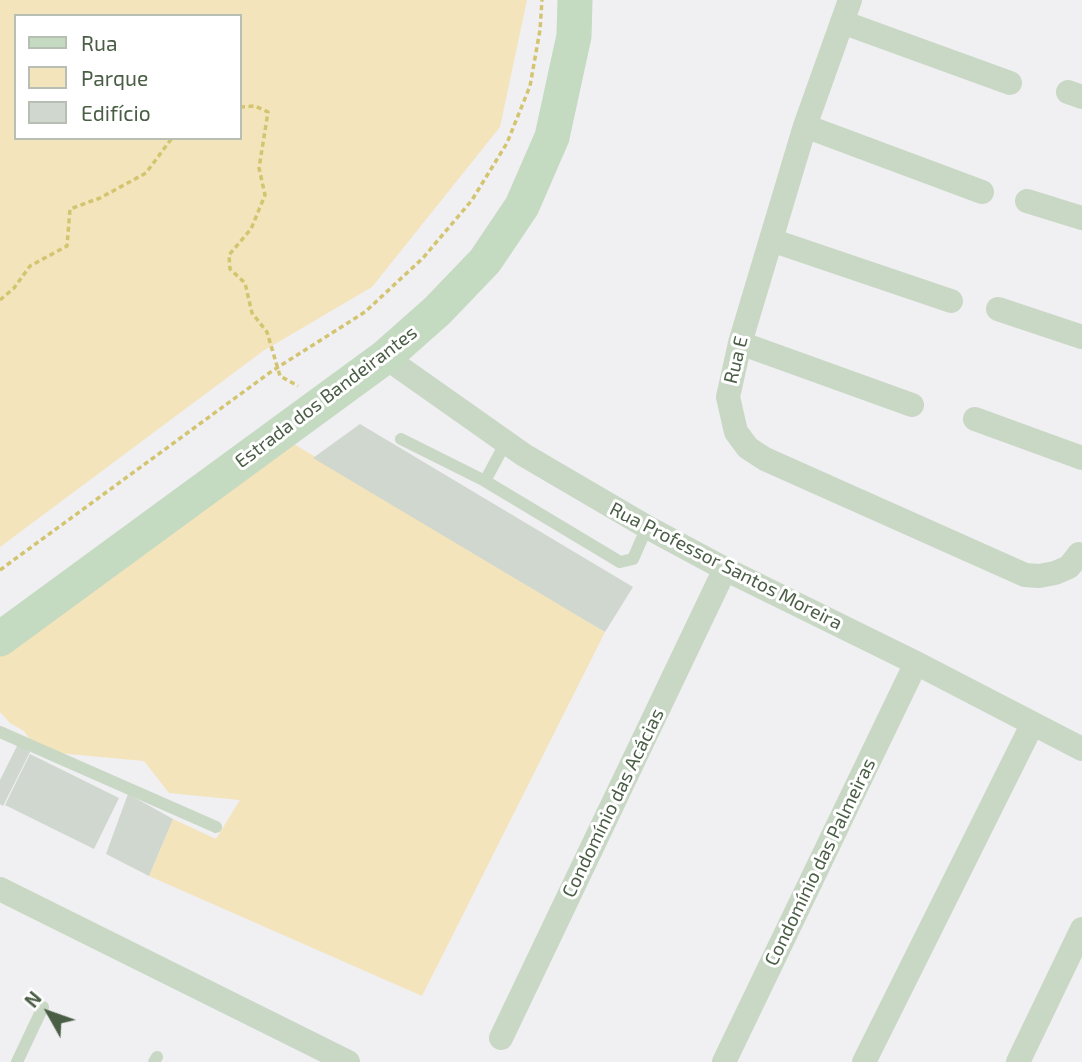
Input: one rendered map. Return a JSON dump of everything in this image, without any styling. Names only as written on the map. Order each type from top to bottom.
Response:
[{"type":"main road","name":"Estrada dos Bandeirantes","points":[[2,633],[385,357],[437,311],[485,261],[522,206],[552,137],[573,36],[575,0]]},
{"type":"street","points":[[846,11],[1010,83]]},
{"type":"street","name":"Rua E","points":[[846,11],[805,126],[740,343],[728,397],[736,432],[748,447],[765,459],[1025,575],[1039,576],[1062,570],[1069,567],[1081,551]]},
{"type":"street","points":[[805,126],[982,192]]},
{"type":"street","points":[[1027,201],[1082,218]]},
{"type":"street","points":[[771,240],[951,301]]},
{"type":"street","points":[[998,309],[1082,337]]},
{"type":"street","points":[[740,343],[912,405]]},
{"type":"street","name":"Rua Professor Santos Moreira","points":[[385,357],[506,442],[647,527],[1082,749]]},
{"type":"street","points":[[975,419],[1082,458]]},
{"type":"street","name":"Condomínio das Acácias","points":[[501,1038],[725,569]]},
{"type":"street","name":"Condomínio das Palmeiras","points":[[724,1062],[916,663]]},
{"type":"street","points":[[864,1062],[1032,725]]},
{"type":"street","points":[[0,889],[348,1062]]},
{"type":"street","points":[[1018,1062],[1082,929]]},
{"type":"lane","points":[[401,439],[485,481],[620,562],[633,559],[647,527]]},
{"type":"lane","points":[[485,481],[506,442]]},
{"type":"lane","points":[[0,732],[216,828]]},
{"type":"lane","points":[[17,1062],[43,1007]]},
{"type":"path","points":[[0,570],[272,371],[365,312],[423,258],[472,200],[507,143],[530,86],[540,30],[542,0]]},
{"type":"path","points":[[242,107],[255,106],[268,112],[258,168],[265,195],[251,229],[229,255],[230,269],[246,283],[252,313],[267,332],[280,376],[325,400]]},
{"type":"path","points":[[0,300],[14,288],[30,266],[67,246],[70,209],[100,198],[146,173],[171,140]]},
{"type":"green space","points":[[0,0],[527,0],[500,127],[372,287],[263,351],[0,547]]},
{"type":"green space","points":[[294,444],[605,632],[422,996],[149,876],[173,819],[216,839],[240,800],[169,793],[144,761],[58,753],[29,738],[0,712],[0,650]]},
{"type":"building","points":[[360,424],[633,587],[605,632],[313,458]]},
{"type":"building","points":[[18,744],[30,752],[3,806],[0,804],[0,780]]},
{"type":"building","points":[[30,754],[119,798],[94,849],[5,805]]},
{"type":"building","points":[[128,794],[173,819],[149,876],[106,854]]}]
